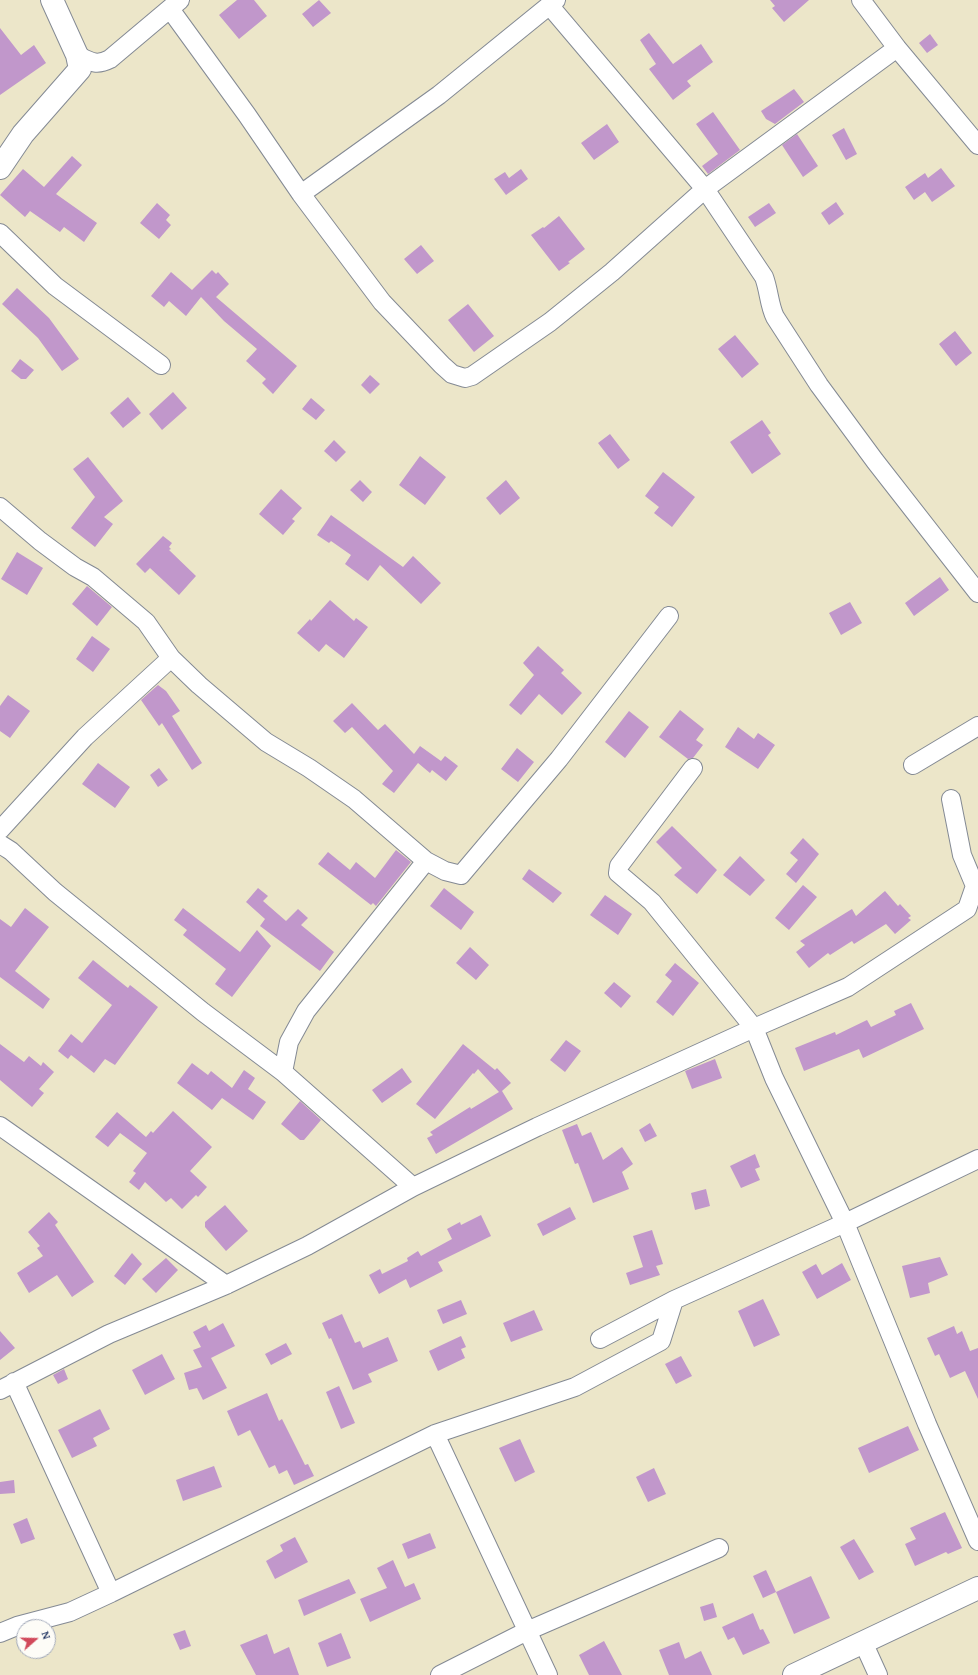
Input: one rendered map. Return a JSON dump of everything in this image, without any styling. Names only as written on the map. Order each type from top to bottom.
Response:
[{"type":"main road","points":[[0,168],[23,134],[80,68],[77,55],[52,0]]},
{"type":"main road","points":[[794,1675],[978,1588]]},
{"type":"street","points":[[861,0],[897,48],[978,145]]},
{"type":"street","points":[[301,194],[439,95],[553,3],[705,190],[764,277],[769,291],[772,311],[819,385],[875,461],[978,593]]},
{"type":"street","points":[[77,55],[96,64],[110,59],[175,4],[247,115],[301,194],[382,302],[442,365],[452,374],[464,378],[472,376],[550,322],[612,272],[705,190],[897,48]]},
{"type":"street","points":[[0,233],[55,286],[161,365]]},
{"type":"street","points":[[0,507],[40,541],[75,567],[93,577],[146,622],[171,658],[199,686],[266,742],[309,768],[354,799],[426,861],[454,875],[461,875],[466,871],[559,759],[668,616]]},
{"type":"street","points":[[0,830],[85,737],[171,658]]},
{"type":"street","points":[[912,766],[978,726]]},
{"type":"street","points":[[693,768],[619,866],[618,873],[652,902],[754,1028],[774,1078],[845,1223],[927,1424],[978,1541]]},
{"type":"street","points":[[111,1593],[7,1386],[110,1334],[226,1285],[307,1246],[413,1187],[537,1127],[848,987],[967,909],[975,886],[962,855],[951,799]]},
{"type":"street","points":[[0,844],[12,851],[55,892],[203,1012],[283,1072],[413,1187]]},
{"type":"street","points":[[283,1072],[289,1042],[306,1011],[426,861]]},
{"type":"street","points":[[0,1126],[226,1285]]},
{"type":"street","points":[[600,1339],[674,1300],[845,1223],[978,1159]]},
{"type":"street","points":[[0,1633],[17,1626],[70,1612],[435,1434],[575,1387],[661,1341],[674,1300]]},
{"type":"street","points":[[435,1434],[548,1675]]},
{"type":"street","points":[[440,1675],[527,1631],[719,1548]]},
{"type":"street","points":[[863,1642],[878,1675]]},
{"type":"building","points":[[237,0],[254,0],[267,16],[239,39],[219,15]]},
{"type":"building","points":[[319,0],[331,13],[313,27],[302,14]]},
{"type":"building","points":[[770,0],[809,0],[784,22],[772,8],[775,6]]},
{"type":"building","points":[[0,28],[21,55],[34,45],[46,63],[0,95]]},
{"type":"building","points":[[649,33],[673,64],[701,44],[713,62],[687,81],[691,86],[673,100],[649,69],[656,64],[640,40]]},
{"type":"building","points":[[930,34],[938,45],[927,53],[919,43]]},
{"type":"building","points":[[794,89],[804,102],[775,124],[766,119],[761,111]]},
{"type":"building","points":[[713,112],[740,150],[708,174],[702,166],[718,154],[696,124]]},
{"type":"building","points":[[607,124],[619,142],[594,160],[581,143]]},
{"type":"building","points":[[844,128],[857,154],[846,160],[832,135]]},
{"type":"building","points":[[797,134],[818,166],[803,177],[782,145]]},
{"type":"building","points":[[72,156],[82,165],[56,194],[97,223],[84,242],[64,227],[60,232],[30,211],[25,217],[0,195],[23,169],[44,187]]},
{"type":"building","points":[[941,168],[955,186],[932,202],[925,192],[914,200],[905,187],[925,173],[928,178]]},
{"type":"building","points":[[521,169],[528,179],[506,195],[494,179],[505,172],[509,178]]},
{"type":"building","points":[[836,202],[844,214],[829,225],[821,213]]},
{"type":"building","points":[[157,203],[170,215],[166,220],[171,225],[159,239],[140,223]]},
{"type":"building","points":[[769,203],[776,213],[755,227],[748,217]]},
{"type":"building","points":[[559,216],[585,249],[559,271],[531,235],[543,227],[544,228]]},
{"type":"building","points":[[421,245],[434,261],[417,274],[404,259]]},
{"type":"building","points":[[212,270],[216,274],[218,272],[229,284],[216,297],[297,366],[273,394],[262,383],[266,379],[246,361],[257,349],[224,321],[201,297],[186,316],[169,301],[164,307],[151,296],[171,272],[192,290]]},
{"type":"building","points":[[17,288],[49,318],[79,359],[62,371],[38,338],[2,304]]},
{"type":"building","points":[[468,304],[494,336],[474,352],[448,320]]},
{"type":"building","points":[[955,331],[972,353],[956,366],[939,344]]},
{"type":"building","points":[[735,335],[759,364],[742,378],[718,349]]},
{"type":"building","points":[[20,359],[34,370],[26,379],[21,379],[11,371]]},
{"type":"building","points":[[370,375],[380,384],[370,394],[361,385]]},
{"type":"building","points":[[173,392],[187,408],[162,430],[149,414]]},
{"type":"building","points":[[128,397],[141,413],[123,428],[110,413]]},
{"type":"building","points":[[311,398],[325,410],[316,420],[302,409]]},
{"type":"building","points":[[762,420],[771,433],[768,435],[781,454],[752,474],[730,442]]},
{"type":"building","points":[[610,434],[630,460],[618,469],[598,443]]},
{"type":"building","points":[[334,440],[346,452],[336,462],[324,451]]},
{"type":"building","points":[[420,456],[446,477],[425,505],[399,485]]},
{"type":"building","points":[[88,457],[123,501],[104,517],[113,524],[95,547],[71,528],[95,497],[73,469]]},
{"type":"building","points":[[663,472],[695,497],[672,527],[654,513],[659,507],[645,496]]},
{"type":"building","points":[[360,480],[372,492],[363,502],[350,490]]},
{"type":"building","points":[[506,480],[520,498],[500,515],[486,498]]},
{"type":"building","points":[[281,489],[302,508],[292,519],[295,521],[283,535],[259,514]]},
{"type":"building","points":[[331,515],[403,567],[413,556],[441,583],[421,604],[380,565],[368,581],[345,564],[351,555],[331,541],[329,543],[317,535]]},
{"type":"building","points":[[163,536],[172,543],[169,547],[171,549],[169,550],[196,576],[179,595],[150,568],[145,573],[136,564]]},
{"type":"building","points":[[17,552],[43,568],[27,595],[1,579]]},
{"type":"building","points":[[940,577],[949,590],[914,616],[905,603]]},
{"type":"building","points":[[87,586],[112,607],[97,626],[72,604]]},
{"type":"building","points":[[330,600],[354,621],[356,618],[368,627],[344,658],[326,644],[319,652],[297,633],[310,619],[311,621]]},
{"type":"building","points":[[850,602],[862,623],[841,635],[829,613]]},
{"type":"building","points":[[92,636],[110,649],[93,672],[76,659]]},
{"type":"building","points":[[538,646],[564,670],[561,673],[582,693],[562,715],[539,694],[521,715],[509,705],[534,675],[523,663]]},
{"type":"building","points":[[158,685],[166,691],[180,711],[172,716],[202,763],[192,770],[162,723],[159,726],[141,700]]},
{"type":"building","points":[[8,695],[30,711],[10,738],[0,731],[0,706]]},
{"type":"building","points":[[352,703],[378,730],[385,724],[414,754],[420,746],[441,761],[445,756],[458,766],[446,781],[432,770],[430,773],[418,763],[394,793],[382,784],[393,771],[352,727],[345,733],[333,721]]},
{"type":"building","points":[[680,710],[704,729],[696,740],[703,745],[693,758],[688,759],[659,737]]},
{"type":"building","points":[[629,711],[649,727],[625,758],[605,742]]},
{"type":"building","points":[[738,727],[754,739],[758,733],[775,745],[758,769],[725,747]]},
{"type":"building","points":[[517,748],[534,762],[518,782],[501,769]]},
{"type":"building","points":[[98,763],[130,787],[115,808],[82,784]]},
{"type":"building","points":[[159,768],[168,780],[158,787],[150,775]]},
{"type":"building","points":[[672,826],[717,870],[697,894],[674,875],[682,868],[656,842]]},
{"type":"building","points":[[803,838],[819,854],[796,883],[786,874],[798,860],[790,853]]},
{"type":"building","points":[[396,850],[411,862],[376,906],[373,903],[371,905],[318,864],[328,852],[350,870],[356,862],[375,878]]},
{"type":"building","points":[[740,856],[765,880],[750,896],[723,875]]},
{"type":"building","points":[[529,869],[562,893],[553,903],[522,879]]},
{"type":"building","points":[[803,885],[817,897],[789,930],[775,918]]},
{"type":"building","points":[[258,888],[268,896],[263,901],[286,921],[298,909],[308,918],[301,925],[334,952],[320,971],[260,926],[265,919],[246,902]]},
{"type":"building","points":[[444,888],[474,912],[461,930],[430,906]]},
{"type":"building","points":[[885,891],[898,906],[900,904],[911,916],[908,918],[911,920],[895,934],[886,924],[854,944],[852,941],[830,955],[828,953],[809,968],[796,952],[805,945],[800,941],[852,909],[856,916]]},
{"type":"building","points":[[605,895],[632,914],[618,935],[590,915]]},
{"type":"building","points":[[25,908],[49,927],[15,971],[50,999],[43,1009],[0,977],[0,919],[11,927]]},
{"type":"building","points":[[183,908],[240,952],[257,930],[271,946],[232,997],[215,984],[226,969],[183,935],[187,930],[174,920]]},
{"type":"building","points":[[470,947],[489,965],[476,980],[456,963]]},
{"type":"building","points":[[93,960],[128,988],[130,985],[158,1007],[115,1065],[105,1059],[94,1073],[71,1055],[68,1059],[58,1051],[71,1034],[82,1043],[112,1005],[78,978]]},
{"type":"building","points":[[675,963],[699,983],[673,1016],[656,1002],[672,981],[665,975]]},
{"type":"building","points":[[614,982],[631,996],[621,1008],[604,993]]},
{"type":"building","points":[[911,1003],[924,1029],[863,1058],[859,1049],[804,1071],[795,1048],[835,1032],[836,1035],[867,1020],[871,1027],[896,1015],[894,1011]]},
{"type":"building","points":[[566,1040],[581,1051],[565,1072],[550,1060]]},
{"type":"building","points":[[0,1044],[24,1062],[29,1056],[41,1066],[43,1062],[54,1072],[39,1089],[44,1093],[32,1107],[0,1080]]},
{"type":"building","points":[[463,1044],[495,1070],[497,1068],[511,1083],[502,1091],[513,1109],[436,1154],[427,1138],[433,1135],[430,1132],[470,1107],[471,1109],[499,1092],[478,1069],[435,1119],[416,1104]]},
{"type":"building","points":[[715,1059],[722,1078],[692,1089],[685,1071]]},
{"type":"building","points":[[192,1063],[208,1075],[211,1071],[232,1088],[244,1070],[255,1078],[248,1089],[266,1102],[253,1120],[222,1098],[212,1110],[177,1083]]},
{"type":"building","points":[[402,1068],[412,1082],[382,1103],[372,1090]]},
{"type":"building","points":[[300,1101],[321,1120],[304,1140],[300,1140],[281,1124]]},
{"type":"building","points":[[173,1111],[212,1147],[190,1171],[207,1187],[198,1197],[196,1195],[182,1209],[171,1198],[166,1202],[145,1182],[139,1190],[129,1182],[136,1173],[133,1171],[147,1153],[120,1133],[108,1147],[95,1137],[117,1112],[146,1137],[151,1131],[153,1133]]},
{"type":"building","points":[[650,1123],[657,1136],[645,1142],[639,1130]]},
{"type":"building","points":[[577,1124],[582,1136],[591,1132],[603,1160],[622,1147],[633,1164],[622,1172],[629,1189],[593,1203],[578,1163],[575,1164],[562,1130]]},
{"type":"building","points":[[755,1154],[760,1167],[755,1169],[760,1180],[741,1188],[730,1166]]},
{"type":"building","points":[[706,1189],[710,1206],[695,1210],[691,1193]]},
{"type":"building","points":[[225,1205],[248,1231],[226,1251],[205,1227],[205,1222]]},
{"type":"building","points":[[570,1207],[576,1219],[543,1236],[537,1224]]},
{"type":"building","points":[[49,1212],[58,1222],[55,1225],[94,1282],[72,1297],[57,1275],[29,1293],[17,1273],[43,1256],[37,1248],[40,1246],[28,1232]]},
{"type":"building","points":[[481,1215],[491,1236],[438,1262],[443,1271],[410,1288],[406,1279],[379,1294],[369,1275],[380,1269],[382,1274],[408,1261],[407,1258],[418,1251],[421,1256],[452,1239],[447,1229],[460,1222],[461,1225]]},
{"type":"building","points":[[652,1230],[663,1264],[656,1266],[660,1275],[630,1285],[626,1273],[643,1267],[633,1236]]},
{"type":"building","points":[[132,1253],[142,1264],[125,1285],[114,1276]]},
{"type":"building","points":[[940,1257],[948,1275],[928,1283],[930,1293],[910,1298],[902,1266]]},
{"type":"building","points":[[166,1258],[178,1270],[156,1293],[142,1279]]},
{"type":"building","points":[[842,1263],[851,1280],[817,1299],[802,1272],[816,1264],[822,1275]]},
{"type":"building","points":[[763,1299],[780,1335],[754,1347],[738,1311]]},
{"type":"building","points":[[461,1300],[467,1314],[443,1324],[437,1310]]},
{"type":"building","points":[[534,1310],[543,1330],[511,1342],[503,1323]]},
{"type":"building","points":[[342,1314],[355,1343],[360,1341],[363,1348],[388,1337],[398,1361],[368,1374],[372,1382],[353,1390],[331,1338],[329,1339],[322,1323]]},
{"type":"building","points":[[223,1323],[235,1346],[211,1358],[227,1388],[203,1400],[197,1388],[189,1390],[184,1373],[202,1367],[193,1350],[201,1347],[193,1332],[206,1325],[209,1331]]},
{"type":"building","points":[[954,1326],[957,1334],[962,1331],[970,1351],[978,1348],[978,1399],[965,1371],[950,1378],[939,1354],[935,1356],[927,1338]]},
{"type":"building","points":[[0,1331],[15,1348],[0,1360]]},
{"type":"building","points":[[461,1336],[466,1347],[461,1349],[465,1358],[438,1371],[429,1351]]},
{"type":"building","points":[[286,1343],[292,1354],[271,1365],[265,1354]]},
{"type":"building","points":[[162,1354],[175,1379],[145,1395],[132,1370]]},
{"type":"building","points":[[681,1356],[692,1376],[676,1384],[665,1364]]},
{"type":"building","points":[[64,1369],[68,1379],[58,1384],[53,1375]]},
{"type":"building","points":[[339,1386],[355,1423],[341,1429],[326,1392]]},
{"type":"building","points":[[267,1393],[279,1421],[282,1419],[305,1465],[308,1464],[314,1476],[294,1485],[287,1470],[279,1474],[275,1465],[269,1468],[250,1430],[238,1436],[227,1411]]},
{"type":"building","points":[[100,1409],[110,1429],[93,1438],[97,1446],[72,1458],[58,1430]]},
{"type":"building","points":[[908,1426],[919,1450],[869,1473],[858,1448]]},
{"type":"building","points":[[520,1439],[535,1472],[515,1482],[499,1448]]},
{"type":"building","points":[[214,1466],[222,1487],[183,1501],[176,1480]]},
{"type":"building","points":[[654,1468],[666,1494],[648,1502],[636,1477]]},
{"type":"building","points":[[14,1480],[15,1493],[0,1494],[0,1482]]},
{"type":"building","points":[[945,1512],[962,1548],[948,1554],[946,1552],[915,1566],[905,1544],[916,1539],[910,1528]]},
{"type":"building","points":[[27,1518],[35,1539],[21,1544],[13,1524]]},
{"type":"building","points":[[430,1533],[436,1548],[408,1559],[402,1544]]},
{"type":"building","points":[[295,1537],[308,1562],[275,1579],[266,1561],[283,1551],[280,1545]]},
{"type":"building","points":[[854,1539],[874,1572],[859,1580],[840,1547]]},
{"type":"building","points":[[393,1560],[405,1587],[414,1583],[421,1599],[370,1622],[360,1599],[387,1588],[377,1568]]},
{"type":"building","points":[[766,1570],[776,1592],[763,1598],[753,1576]]},
{"type":"building","points":[[811,1576],[830,1618],[794,1634],[776,1592]]},
{"type":"building","points":[[349,1579],[356,1593],[304,1616],[298,1600]]},
{"type":"building","points":[[713,1603],[717,1617],[704,1621],[700,1607]]},
{"type":"building","points":[[753,1613],[760,1630],[763,1629],[770,1643],[743,1655],[734,1637],[728,1640],[722,1627]]},
{"type":"building","points":[[185,1630],[191,1646],[180,1650],[173,1634]]},
{"type":"building","points":[[341,1633],[351,1658],[327,1667],[318,1643]]},
{"type":"building","points":[[267,1634],[274,1654],[289,1647],[299,1675],[256,1675],[240,1645]]},
{"type":"building","points":[[604,1641],[622,1675],[589,1675],[579,1655]]},
{"type":"building","points":[[679,1642],[685,1659],[701,1651],[712,1675],[669,1675],[659,1650]]}]
